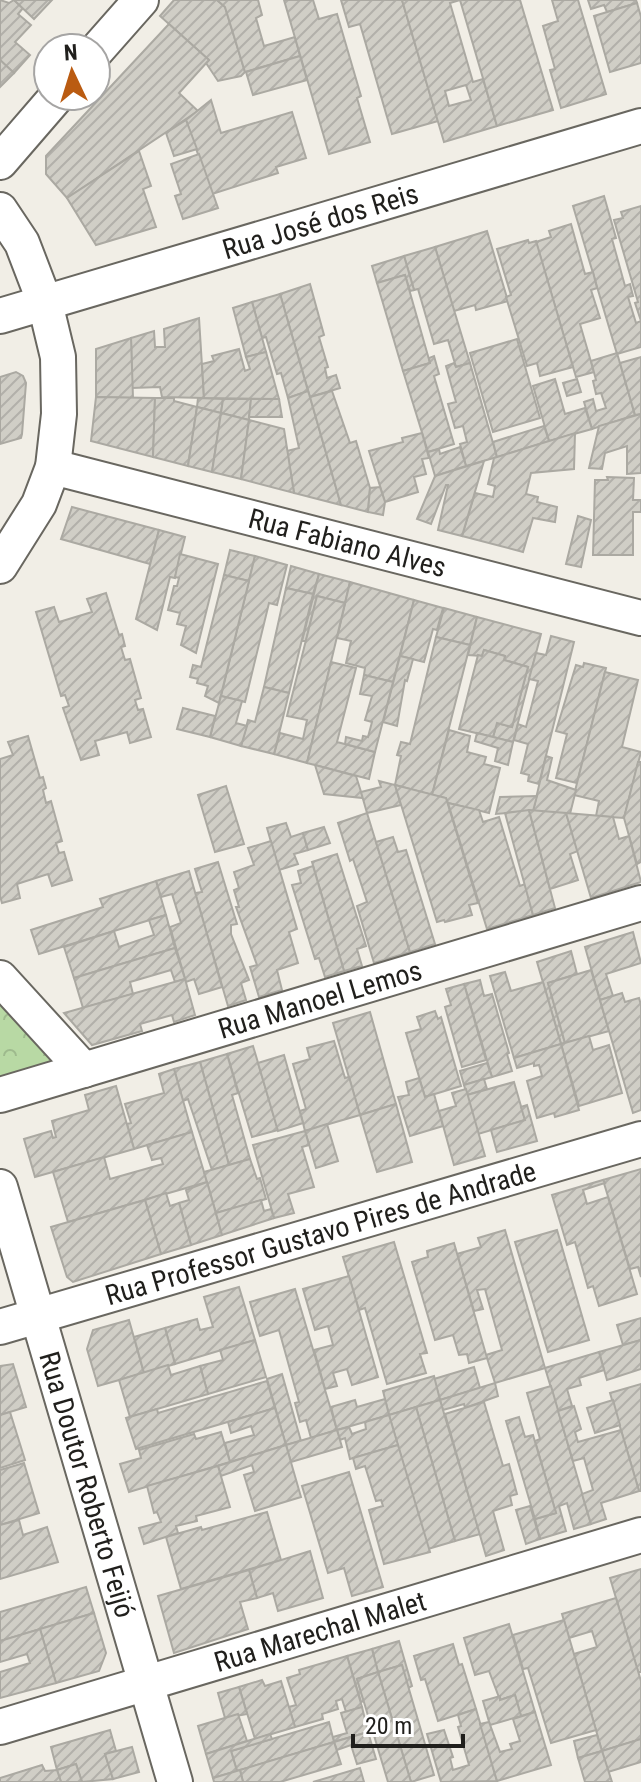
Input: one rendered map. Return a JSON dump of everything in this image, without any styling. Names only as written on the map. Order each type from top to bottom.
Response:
[{"type":"street","points":[[112,33],[141,0]]},
{"type":"street","points":[[0,162],[43,112]]},
{"type":"street","name":"Rua José dos Reis","points":[[0,316],[641,126]]},
{"type":"street","points":[[0,210],[22,243],[45,303],[58,357],[59,414],[53,467],[39,504],[0,566]]},
{"type":"street","name":"Rua Fabiano Alves","points":[[53,467],[641,618]]},
{"type":"street","name":"Rua Manoel Lemos","points":[[0,1095],[641,903]]},
{"type":"street","points":[[0,978],[84,1070]]},
{"type":"street","name":"Rua Professor Gustavo Pires de Andrade","points":[[0,1327],[641,1139]]},
{"type":"street","name":"Rua Doutor Roberto Feijó","points":[[0,1187],[175,1782]]},
{"type":"street","name":"Rua Marechal Malet","points":[[0,1727],[641,1535]]},
{"type":"green space","points":[[0,1002],[54,1065],[0,1081]]},
{"type":"building","points":[[0,0],[9,3],[14,0],[23,8],[18,14],[31,25],[15,42],[30,55],[14,73],[0,60]]},
{"type":"building","points":[[14,0],[52,0],[34,19]]},
{"type":"building","points":[[174,0],[217,0],[225,7],[245,72],[241,76],[218,81],[206,63],[209,60],[160,16]]},
{"type":"building","points":[[217,0],[258,0],[262,15],[256,18],[264,46],[295,37],[300,56],[245,72],[225,7]]},
{"type":"building","points":[[284,0],[313,0],[319,19],[337,14],[361,96],[357,98],[370,142],[329,154]]},
{"type":"building","points":[[341,0],[402,0],[438,121],[392,134],[360,24],[349,27]]},
{"type":"building","points":[[402,0],[460,0],[450,3],[473,82],[483,79],[497,126],[444,142]],"holes":[[[466,85],[471,100],[449,106],[445,91]]]},
{"type":"building","points":[[460,0],[520,0],[553,110],[497,126]]},
{"type":"building","points":[[552,0],[578,0],[606,94],[561,108],[550,70],[555,69],[543,26],[558,21]]},
{"type":"building","points":[[588,0],[636,0],[637,3],[607,12],[604,5],[591,9]]},
{"type":"building","points":[[637,3],[641,17],[641,63],[610,72],[594,16]]},
{"type":"building","points":[[169,24],[209,60],[179,93],[198,111],[67,198],[46,174],[46,156],[87,112],[112,112],[112,85]]},
{"type":"building","points":[[300,56],[307,80],[253,95],[246,72]]},
{"type":"building","points":[[0,60],[14,73],[0,87]]},
{"type":"building","points":[[211,100],[221,133],[292,112],[306,158],[276,167],[278,173],[212,194],[186,120]]},
{"type":"building","points":[[186,120],[197,149],[174,156],[166,133]]},
{"type":"building","points":[[139,151],[151,186],[143,189],[156,227],[96,245],[67,198]]},
{"type":"building","points":[[199,154],[218,208],[183,219],[175,196],[181,194],[171,164]]},
{"type":"building","points":[[604,196],[625,286],[630,284],[633,296],[628,297],[636,323],[641,321],[641,347],[617,354],[573,206]]},
{"type":"building","points":[[641,206],[641,321],[614,220],[623,218],[621,212]]},
{"type":"building","points":[[571,224],[585,274],[593,272],[597,288],[591,290],[600,318],[580,324],[594,372],[576,377],[536,242],[551,237],[549,231]]},
{"type":"building","points":[[487,231],[508,301],[476,310],[475,305],[454,311],[435,247]]},
{"type":"building","points":[[528,240],[529,243],[536,241],[573,367],[540,376],[537,363],[527,366],[506,297],[511,295],[497,249]]},
{"type":"building","points":[[435,247],[470,363],[456,367],[448,340],[434,344],[418,289],[414,290],[404,256]]},
{"type":"building","points":[[404,256],[414,290],[410,291],[405,275],[377,283],[372,266]]},
{"type":"building","points":[[405,275],[430,363],[403,371],[377,283]]},
{"type":"building","points":[[310,284],[324,335],[319,337],[328,367],[325,368],[327,378],[336,375],[340,388],[310,397],[280,294]]},
{"type":"building","points":[[280,294],[308,391],[288,398],[266,337],[262,338],[252,302]]},
{"type":"building","points":[[252,302],[266,352],[246,357],[233,308]]},
{"type":"building","points":[[199,318],[204,398],[162,397],[160,387],[132,388],[131,338],[154,331],[155,347],[165,347],[164,329]]},
{"type":"building","points":[[131,338],[133,398],[96,397],[96,349]]},
{"type":"building","points":[[517,339],[540,418],[493,432],[470,353]]},
{"type":"building","points":[[239,349],[245,371],[250,369],[246,357],[266,352],[279,399],[204,398],[202,364],[214,361],[212,356]]},
{"type":"building","points":[[617,353],[635,415],[592,429],[584,402],[593,399],[596,411],[606,408],[601,393],[596,394],[591,361]]},
{"type":"building","points":[[434,356],[439,374],[434,376],[454,444],[428,452],[403,371],[430,363],[429,358]]},
{"type":"building","points":[[641,357],[641,414],[635,415],[620,363]]},
{"type":"building","points":[[454,363],[456,367],[470,363],[497,457],[466,466],[460,444],[467,442],[463,426],[455,428],[448,404],[456,402],[446,366]]},
{"type":"building","points":[[16,372],[23,376],[26,383],[22,434],[21,438],[0,444],[0,377]]},
{"type":"building","points":[[555,379],[565,414],[585,408],[592,429],[549,441],[533,386]]},
{"type":"building","points":[[577,379],[581,392],[567,396],[563,383]]},
{"type":"building","points":[[308,391],[341,505],[294,493],[287,451],[299,448],[288,398]]},
{"type":"building","points":[[332,391],[350,443],[356,441],[370,488],[368,512],[341,505],[310,397]]},
{"type":"building","points":[[96,397],[155,398],[153,457],[91,441]]},
{"type":"building","points":[[155,398],[174,398],[174,401],[197,407],[188,466],[153,457]]},
{"type":"building","points":[[198,398],[223,399],[221,413],[197,407]]},
{"type":"building","points":[[223,399],[251,399],[249,420],[221,413]]},
{"type":"building","points":[[251,399],[279,399],[282,417],[249,417]]},
{"type":"building","points":[[197,407],[221,413],[212,472],[188,466]]},
{"type":"building","points":[[221,413],[249,420],[241,479],[212,472]]},
{"type":"building","points":[[641,414],[641,473],[627,474],[627,446],[605,453],[602,469],[589,468],[599,426]]},
{"type":"building","points":[[249,420],[284,429],[294,493],[241,479]]},
{"type":"building","points":[[544,426],[549,441],[497,457],[493,442]]},
{"type":"building","points":[[422,433],[429,458],[422,459],[426,474],[414,477],[418,492],[385,502],[369,451],[403,442],[402,438]]},
{"type":"building","points":[[575,433],[574,469],[531,473],[526,494],[538,497],[537,502],[557,507],[555,522],[533,518],[523,552],[462,536],[475,493],[493,497],[495,486],[488,484],[494,458]]},
{"type":"building","points":[[460,447],[466,466],[435,476],[428,452],[439,449],[440,454]]},
{"type":"building","points":[[484,461],[462,536],[438,530],[448,485],[431,524],[417,519],[435,476]]},
{"type":"building","points":[[607,477],[634,478],[633,500],[641,500],[641,512],[633,512],[633,555],[593,555],[595,480],[608,480]]},
{"type":"building","points":[[380,487],[385,502],[383,515],[368,512],[370,488]]},
{"type":"building","points":[[72,507],[159,530],[150,564],[61,539]]},
{"type":"building","points":[[578,516],[591,520],[581,567],[566,564]]},
{"type":"building","points":[[159,530],[185,537],[175,578],[170,577],[157,630],[136,619]]},
{"type":"building","points":[[230,550],[255,556],[249,581],[224,575]]},
{"type":"building","points":[[180,554],[218,564],[196,653],[181,645],[186,626],[177,624],[180,613],[168,610],[179,578],[175,577]]},
{"type":"building","points":[[255,556],[287,565],[277,605],[269,603],[245,702],[221,696]]},
{"type":"building","points":[[291,566],[319,574],[313,594],[286,588]]},
{"type":"building","points":[[319,574],[350,582],[345,603],[317,596],[306,641],[302,641]]},
{"type":"building","points":[[224,575],[249,581],[219,703],[205,696],[208,686],[190,677],[193,665],[201,667]]},
{"type":"building","points":[[350,582],[414,600],[393,682],[364,675],[365,668],[346,663],[351,641],[337,638]]},
{"type":"building","points":[[286,588],[313,594],[289,693],[264,687]]},
{"type":"building","points":[[106,593],[119,635],[122,634],[125,646],[121,647],[125,660],[130,659],[141,698],[135,700],[138,710],[143,709],[151,737],[130,743],[127,732],[95,741],[99,755],[81,760],[63,708],[69,706],[65,695],[61,696],[36,612],[54,607],[59,622],[92,612],[87,599]]},
{"type":"building","points":[[317,596],[345,603],[307,763],[274,754],[280,733],[303,739],[307,720],[287,716]]},
{"type":"building","points":[[414,600],[443,608],[437,630],[433,629],[424,662],[400,656]]},
{"type":"building","points":[[444,608],[477,617],[470,645],[436,637]]},
{"type":"building","points":[[477,617],[541,634],[513,742],[493,737],[497,723],[512,727],[528,667],[484,650],[482,656],[468,655]]},
{"type":"building","points":[[551,636],[574,642],[539,784],[528,781],[529,775],[521,773],[528,744],[514,740],[518,724],[526,727],[538,681],[529,679],[536,653],[546,655]]},
{"type":"building","points":[[436,637],[470,645],[432,795],[395,785],[401,756],[397,755],[401,742],[410,744]]},
{"type":"building","points":[[484,650],[528,667],[512,727],[497,723],[493,737],[459,729],[478,655],[482,656]]},
{"type":"building","points":[[400,656],[413,659],[405,680],[397,726],[383,722]]},
{"type":"building","points":[[331,662],[356,668],[337,742],[375,752],[369,779],[307,763]]},
{"type":"building","points":[[584,663],[606,668],[577,783],[556,778],[567,734],[556,731],[576,665],[583,667]]},
{"type":"building","points":[[605,672],[638,680],[622,747],[641,752],[624,818],[596,816],[599,801],[574,795]]},
{"type":"building","points":[[364,675],[393,682],[375,752],[345,744],[346,737],[362,741],[363,736],[368,737],[372,722],[365,720],[372,696],[360,694]]},
{"type":"building","points":[[264,687],[289,693],[274,754],[241,746],[248,720],[255,722]]},
{"type":"building","points":[[221,696],[242,701],[236,723],[247,726],[241,746],[210,737]]},
{"type":"building","points":[[183,708],[215,716],[210,737],[177,729]]},
{"type":"building","points":[[449,730],[470,736],[467,752],[486,757],[484,764],[500,768],[489,813],[448,803],[446,798],[432,795]]},
{"type":"building","points":[[477,733],[513,742],[508,765],[495,761],[498,748],[475,741]]},
{"type":"building","points":[[28,736],[46,788],[43,790],[46,803],[51,801],[62,841],[56,843],[59,853],[64,852],[72,880],[52,886],[48,874],[17,884],[20,898],[2,903],[0,759],[13,755],[8,742]]},
{"type":"building","points":[[546,756],[552,758],[547,780],[576,790],[570,814],[533,811]]},
{"type":"building","points":[[638,762],[641,762],[641,862],[637,864],[624,818]]},
{"type":"building","points":[[315,765],[356,776],[363,798],[324,794]]},
{"type":"building","points":[[379,781],[395,785],[401,805],[367,813],[361,792],[381,787]]},
{"type":"building","points":[[395,785],[446,798],[478,903],[469,905],[472,915],[437,922]]},
{"type":"building","points":[[226,786],[244,844],[215,852],[198,795]]},
{"type":"building","points":[[537,796],[533,811],[496,814],[500,797]]},
{"type":"building","points":[[448,803],[479,810],[483,822],[499,817],[520,886],[525,884],[533,915],[487,929]]},
{"type":"building","points":[[529,810],[555,908],[533,915],[505,813]]},
{"type":"building","points":[[529,810],[566,813],[578,851],[570,854],[578,880],[550,889]]},
{"type":"building","points":[[367,813],[410,952],[374,963],[357,906],[367,902],[338,823]]},
{"type":"building","points":[[566,813],[613,817],[619,839],[629,836],[641,882],[591,898]]},
{"type":"building","points":[[286,823],[291,837],[303,833],[308,850],[294,854],[298,864],[279,870],[267,828]]},
{"type":"building","points":[[324,827],[330,843],[308,850],[303,833]]},
{"type":"building","points":[[393,837],[398,852],[406,850],[435,944],[410,952],[376,842]]},
{"type":"building","points":[[271,841],[297,929],[289,932],[298,963],[277,970],[282,990],[259,997],[250,967],[257,965],[236,907],[239,907],[234,890],[239,888],[234,872],[254,865],[248,848]]},
{"type":"building","points":[[337,854],[366,946],[357,949],[362,966],[344,971],[312,862]]},
{"type":"building","points":[[218,862],[237,924],[231,925],[231,934],[249,980],[241,983],[246,1000],[228,1006],[195,893],[202,892],[195,869]]},
{"type":"building","points":[[313,866],[344,971],[325,977],[319,958],[315,959],[292,885],[301,883],[298,871]]},
{"type":"building","points":[[189,871],[222,987],[199,994],[194,979],[186,982],[170,927],[181,923],[172,894],[161,897],[156,881]]},
{"type":"building","points":[[156,881],[166,915],[39,954],[31,930],[103,907],[100,899]]},
{"type":"building","points":[[166,915],[175,948],[74,978],[64,947],[114,931],[119,947],[154,935],[149,920]]},
{"type":"building","points":[[633,932],[641,963],[606,974],[613,996],[600,1000],[585,947]]},
{"type":"building","points":[[175,948],[185,979],[175,982],[171,970],[130,982],[133,994],[83,1008],[74,978]]},
{"type":"building","points":[[571,951],[577,974],[548,983],[565,1043],[561,1044],[537,962]]},
{"type":"building","points":[[591,970],[609,1031],[565,1043],[548,983]]},
{"type":"building","points":[[505,972],[511,991],[543,982],[561,1044],[514,1058],[490,976]]},
{"type":"building","points":[[185,979],[195,1015],[174,1022],[172,1015],[140,1024],[142,1031],[92,1045],[64,1013]]},
{"type":"building","points":[[480,980],[484,996],[492,994],[512,1071],[492,1077],[464,984]]},
{"type":"building","points":[[464,984],[486,1060],[462,1067],[445,1007],[451,1005],[446,989]]},
{"type":"building","points":[[622,993],[625,1002],[639,998],[641,1005],[641,1110],[633,1113],[600,1000]]},
{"type":"building","points":[[435,1011],[438,1019],[441,1017],[461,1086],[425,1097],[406,1033],[421,1029],[417,1017]]},
{"type":"building","points":[[370,1012],[396,1104],[360,1115],[333,1023]]},
{"type":"building","points":[[589,1036],[593,1050],[609,1045],[622,1093],[579,1106],[561,1044]]},
{"type":"building","points":[[334,1041],[360,1115],[305,1131],[300,1111],[306,1109],[293,1064],[310,1059],[307,1048]]},
{"type":"building","points":[[561,1044],[579,1110],[537,1118],[527,1081],[542,1076],[539,1065],[534,1066],[534,1063],[517,1068],[514,1058]]},
{"type":"building","points":[[253,1046],[278,1130],[252,1137],[227,1054]]},
{"type":"building","points":[[227,1054],[238,1093],[232,1095],[250,1159],[229,1165],[200,1062]]},
{"type":"building","points":[[284,1055],[303,1123],[278,1131],[258,1063]]},
{"type":"building","points":[[200,1062],[229,1165],[212,1170],[188,1099],[183,1101],[174,1069]]},
{"type":"building","points":[[487,1063],[492,1077],[464,1085],[460,1071]]},
{"type":"building","points":[[174,1069],[192,1132],[134,1149],[125,1104],[164,1093],[159,1074]]},
{"type":"building","points":[[419,1078],[425,1097],[434,1094],[443,1126],[410,1136],[398,1097],[409,1095],[406,1082]]},
{"type":"building","points":[[484,1079],[487,1089],[467,1095],[464,1085]]},
{"type":"building","points":[[514,1082],[525,1120],[478,1134],[467,1095]]},
{"type":"building","points":[[116,1086],[134,1149],[35,1177],[24,1139],[51,1131],[53,1138],[56,1137],[52,1121],[89,1110],[85,1095]]},
{"type":"building","points":[[466,1089],[485,1156],[454,1165],[439,1111],[456,1106],[452,1093]]},
{"type":"building","points":[[396,1104],[412,1162],[377,1172],[360,1115]]},
{"type":"building","points":[[527,1105],[537,1141],[497,1152],[491,1130],[525,1120],[521,1107]]},
{"type":"building","points":[[327,1124],[338,1161],[316,1168],[305,1131]]},
{"type":"building","points":[[305,1131],[309,1145],[302,1147],[314,1187],[288,1194],[294,1213],[274,1218],[253,1145]]},
{"type":"building","points":[[192,1132],[207,1182],[68,1222],[53,1172],[104,1157],[110,1179],[163,1164],[161,1158],[152,1160],[147,1145]]},
{"type":"building","points":[[250,1159],[266,1199],[216,1213],[204,1172]]},
{"type":"building","points":[[641,1169],[641,1277],[638,1267],[630,1269],[603,1180]]},
{"type":"building","points":[[603,1180],[605,1183],[583,1190],[587,1204],[608,1197],[637,1294],[599,1306],[593,1286],[588,1288],[575,1242],[567,1245],[552,1195]]},
{"type":"building","points":[[207,1182],[222,1235],[191,1245],[179,1203],[189,1200],[186,1190]]},
{"type":"building","points":[[166,1193],[170,1206],[179,1203],[191,1245],[161,1254],[145,1200]]},
{"type":"building","points":[[145,1200],[161,1254],[73,1282],[67,1277],[51,1227]]},
{"type":"building","points":[[261,1200],[264,1211],[271,1209],[274,1218],[222,1235],[216,1213]]},
{"type":"building","points":[[505,1230],[545,1368],[495,1383],[486,1355],[502,1350],[485,1289],[477,1290],[483,1309],[474,1311],[457,1254],[481,1247],[478,1238]]},
{"type":"building","points":[[557,1230],[589,1340],[548,1352],[515,1242]]},
{"type":"building","points":[[394,1242],[427,1353],[420,1354],[426,1373],[387,1384],[365,1308],[359,1310],[343,1257]]},
{"type":"building","points":[[454,1243],[487,1358],[469,1363],[467,1354],[459,1355],[453,1335],[435,1340],[412,1262],[428,1257],[427,1251]]},
{"type":"building","points":[[349,1276],[378,1377],[352,1385],[347,1369],[333,1373],[337,1386],[325,1389],[314,1350],[333,1345],[328,1326],[315,1330],[303,1289]]},
{"type":"building","points":[[239,1287],[255,1340],[175,1364],[165,1328],[197,1319],[200,1330],[213,1327],[204,1297]]},
{"type":"building","points":[[295,1289],[337,1430],[311,1438],[306,1420],[300,1422],[295,1403],[299,1402],[279,1330],[260,1336],[250,1302]]},
{"type":"building","points":[[641,1318],[641,1340],[623,1345],[617,1325]]},
{"type":"building","points":[[129,1320],[144,1373],[98,1386],[87,1349],[93,1330]]},
{"type":"building","points":[[165,1328],[175,1364],[144,1373],[134,1337]]},
{"type":"building","points":[[255,1340],[266,1377],[208,1394],[200,1366],[223,1360],[220,1350]]},
{"type":"building","points":[[641,1340],[641,1369],[607,1380],[599,1352]]},
{"type":"building","points":[[599,1352],[604,1370],[579,1378],[581,1385],[567,1389],[572,1406],[558,1411],[545,1368]]},
{"type":"building","points":[[13,1364],[26,1407],[0,1415],[0,1366]]},
{"type":"building","points":[[168,1365],[171,1375],[200,1366],[208,1394],[130,1417],[119,1380]]},
{"type":"building","points":[[474,1367],[480,1388],[440,1400],[434,1379]]},
{"type":"building","points":[[282,1374],[301,1441],[286,1445],[267,1379]]},
{"type":"building","points":[[434,1376],[440,1400],[389,1415],[383,1391]]},
{"type":"building","points":[[267,1381],[275,1408],[136,1449],[126,1418],[157,1409],[158,1413]]},
{"type":"building","points":[[495,1383],[498,1396],[465,1408],[464,1404],[443,1410],[440,1400]]},
{"type":"building","points":[[641,1384],[641,1491],[639,1491],[610,1393]]},
{"type":"building","points":[[551,1386],[591,1524],[574,1529],[567,1503],[559,1506],[566,1531],[540,1539],[535,1519],[556,1513],[535,1441],[540,1439],[527,1393]]},
{"type":"building","points":[[385,1399],[389,1415],[337,1430],[331,1407],[355,1400],[357,1407]]},
{"type":"building","points":[[440,1400],[480,1534],[455,1541],[416,1407]]},
{"type":"building","points":[[613,1400],[620,1425],[595,1433],[587,1408]]},
{"type":"building","points":[[484,1402],[503,1466],[509,1464],[517,1494],[510,1496],[512,1505],[493,1511],[504,1550],[486,1556],[445,1414]]},
{"type":"building","points":[[574,1406],[581,1429],[575,1432],[578,1442],[621,1430],[639,1491],[601,1503],[606,1519],[591,1524],[582,1494],[593,1490],[584,1458],[573,1461],[558,1411]]},
{"type":"building","points":[[416,1407],[455,1541],[428,1549],[389,1415]]},
{"type":"building","points":[[275,1408],[286,1445],[230,1462],[225,1443],[254,1435],[251,1426],[231,1433],[228,1422]]},
{"type":"building","points":[[10,1412],[25,1460],[0,1468],[0,1415]]},
{"type":"building","points":[[389,1415],[398,1445],[350,1459],[345,1438],[340,1440],[337,1430],[349,1427],[352,1434],[366,1429],[365,1422]]},
{"type":"building","points":[[519,1417],[525,1437],[533,1435],[556,1513],[535,1519],[506,1421]]},
{"type":"building","points":[[337,1430],[342,1447],[291,1462],[286,1445]]},
{"type":"building","points":[[221,1432],[230,1462],[129,1492],[120,1464],[141,1458],[139,1450],[194,1434],[196,1439]]},
{"type":"building","points":[[286,1445],[301,1497],[255,1511],[244,1475],[254,1472],[252,1465],[221,1476],[218,1466]]},
{"type":"building","points":[[398,1445],[430,1552],[384,1564],[369,1510],[383,1506],[381,1500],[376,1501],[365,1466],[356,1469],[353,1458]]},
{"type":"building","points":[[24,1463],[39,1513],[0,1525],[0,1470]]},
{"type":"building","points":[[218,1466],[230,1507],[196,1516],[197,1521],[176,1526],[178,1533],[144,1544],[139,1528],[161,1522],[157,1512],[154,1513],[147,1486]]},
{"type":"building","points":[[349,1472],[383,1587],[352,1596],[344,1568],[328,1573],[302,1486]]},
{"type":"building","points":[[530,1506],[540,1539],[526,1544],[516,1510]]},
{"type":"building","points":[[267,1512],[281,1560],[181,1589],[166,1537]]},
{"type":"building","points":[[19,1520],[23,1535],[47,1527],[58,1562],[0,1579],[0,1525]]},
{"type":"building","points":[[310,1551],[323,1598],[278,1611],[273,1593],[257,1598],[249,1570]]},
{"type":"building","points":[[641,1569],[641,1672],[638,1672],[610,1578]]},
{"type":"building","points":[[249,1570],[257,1598],[240,1602],[248,1629],[174,1653],[158,1596]]},
{"type":"building","points":[[86,1587],[94,1613],[0,1641],[0,1612]]},
{"type":"building","points":[[616,1598],[641,1681],[641,1739],[602,1751],[574,1654],[597,1647],[592,1631],[569,1638],[562,1614]]},
{"type":"building","points":[[94,1613],[106,1653],[99,1671],[56,1683],[40,1629]]},
{"type":"building","points":[[564,1620],[596,1730],[551,1743],[528,1668],[523,1669],[513,1635]]},
{"type":"building","points":[[509,1624],[535,1712],[521,1716],[515,1695],[500,1700],[489,1671],[475,1675],[464,1638]]},
{"type":"building","points":[[40,1629],[56,1683],[0,1698],[0,1672],[30,1663],[27,1654],[0,1662],[0,1641]]},
{"type":"building","points":[[399,1641],[412,1686],[408,1688],[402,1665],[378,1672],[372,1649]]},
{"type":"building","points":[[453,1644],[476,1709],[438,1721],[414,1656]]},
{"type":"building","points":[[372,1649],[378,1672],[357,1679],[364,1701],[361,1702],[347,1656]]},
{"type":"building","points":[[347,1656],[362,1707],[346,1712],[342,1699],[336,1701],[338,1709],[322,1714],[323,1719],[295,1727],[289,1707],[296,1705],[287,1678],[300,1674],[299,1670]]},
{"type":"building","points":[[402,1665],[434,1775],[411,1782],[378,1672]]},
{"type":"building","points":[[378,1672],[411,1782],[388,1782],[357,1679]]},
{"type":"building","points":[[262,1680],[265,1686],[281,1681],[295,1727],[255,1739],[239,1687]]},
{"type":"building","points":[[239,1687],[247,1714],[225,1718],[218,1693]]},
{"type":"building","points":[[515,1695],[521,1716],[490,1725],[483,1701]]},
{"type":"building","points":[[362,1707],[368,1732],[334,1742],[333,1737],[347,1733],[341,1713]]},
{"type":"building","points":[[476,1709],[497,1781],[441,1782],[427,1734],[444,1730],[453,1757],[450,1758],[453,1770],[469,1765],[458,1727],[461,1726],[458,1715]]},
{"type":"building","points":[[535,1712],[551,1765],[497,1781],[480,1724],[489,1722],[500,1752],[512,1749],[510,1744],[520,1741],[513,1719]]},
{"type":"building","points":[[238,1714],[247,1741],[206,1754],[198,1726]]},
{"type":"building","points":[[329,1722],[334,1742],[237,1771],[231,1751]]},
{"type":"building","points":[[110,1730],[116,1751],[105,1754],[113,1779],[82,1782],[76,1764],[57,1770],[51,1747]]},
{"type":"building","points":[[368,1732],[376,1759],[357,1764],[351,1745],[337,1750],[334,1742]]},
{"type":"building","points":[[270,1734],[272,1739],[231,1751],[237,1771],[213,1778],[206,1754]]},
{"type":"building","points":[[597,1735],[602,1751],[578,1758],[574,1741]]},
{"type":"building","points":[[641,1739],[641,1762],[608,1772],[602,1751]]},
{"type":"building","points":[[334,1742],[341,1764],[280,1782],[243,1782],[240,1770]]},
{"type":"building","points":[[132,1747],[139,1772],[113,1779],[105,1754]]},
{"type":"building","points":[[602,1751],[612,1782],[585,1782],[578,1758]]},
{"type":"building","points":[[76,1764],[82,1782],[61,1782],[57,1770]]},
{"type":"building","points":[[42,1765],[45,1771],[57,1770],[61,1782],[0,1782],[0,1778]]},
{"type":"building","points":[[360,1768],[364,1782],[313,1782]]},
{"type":"building","points":[[240,1770],[243,1782],[214,1782],[213,1778]]}]
